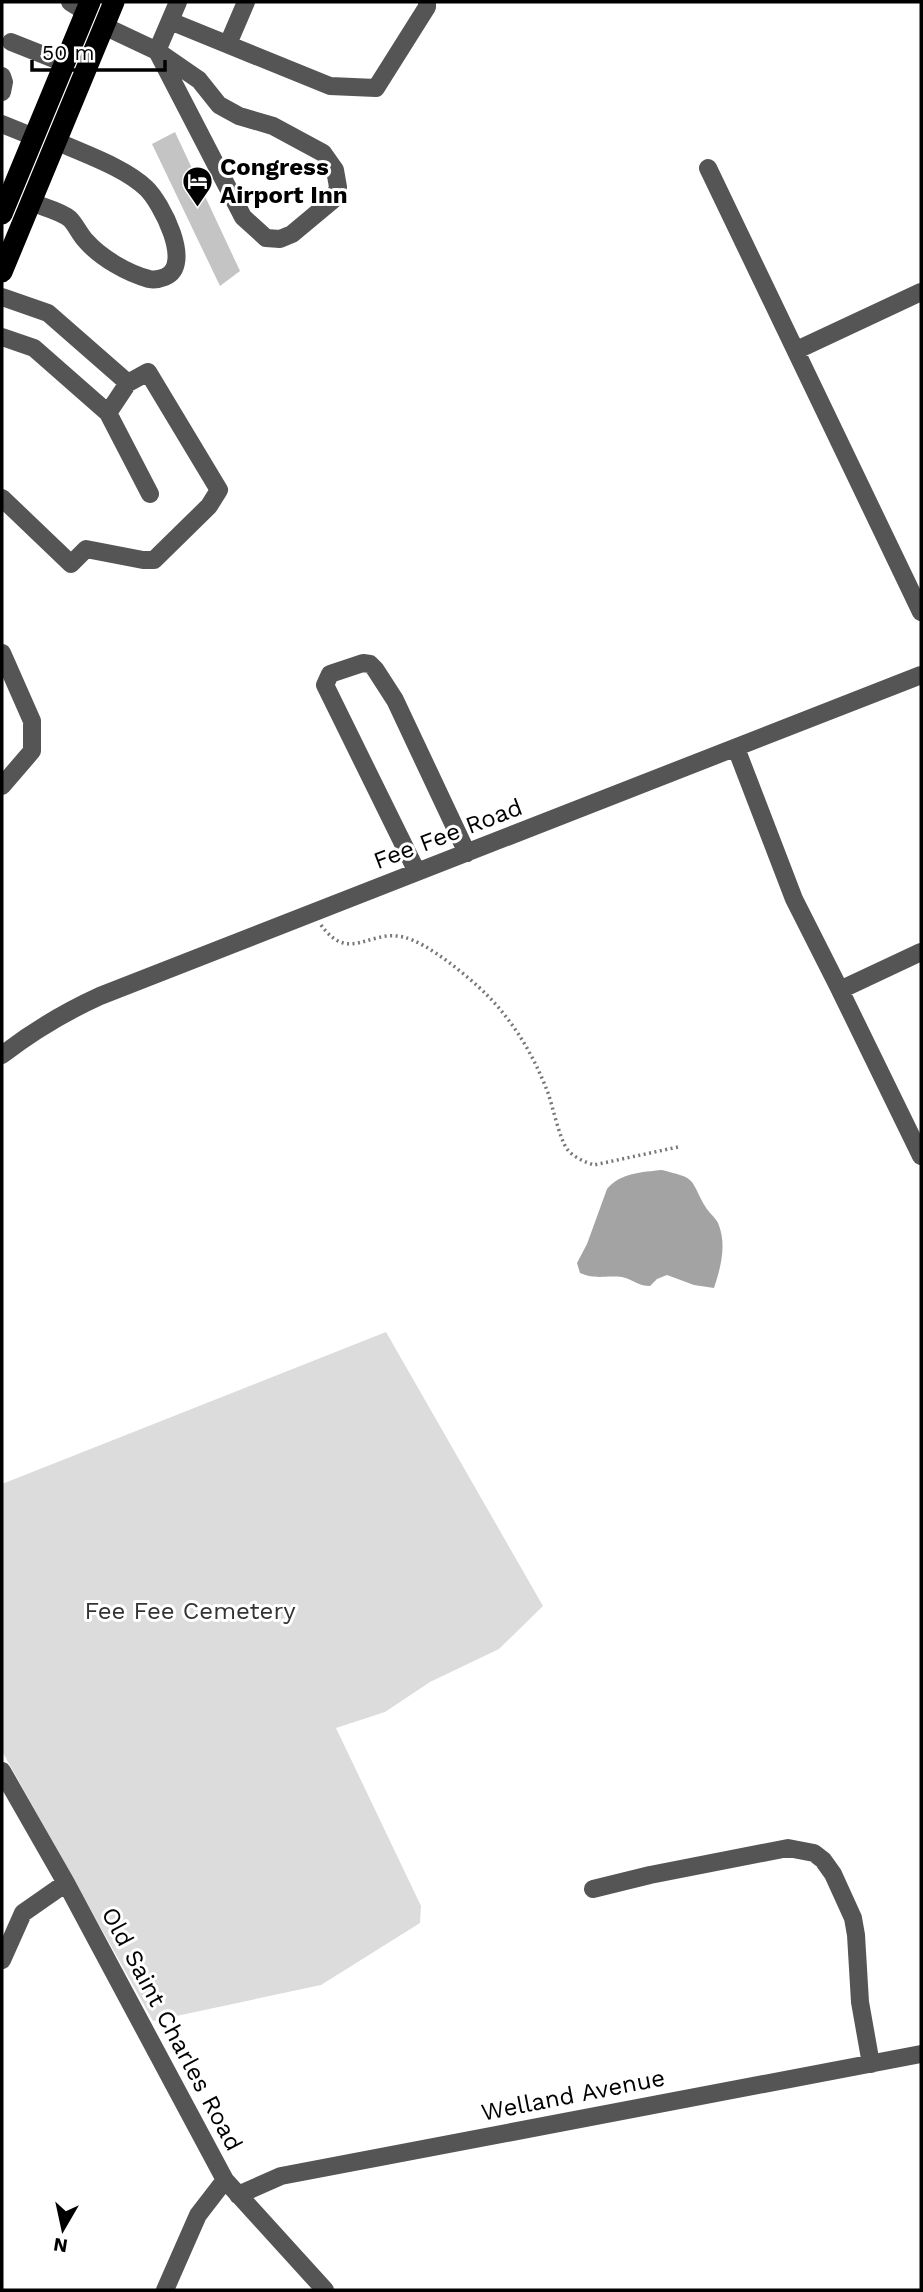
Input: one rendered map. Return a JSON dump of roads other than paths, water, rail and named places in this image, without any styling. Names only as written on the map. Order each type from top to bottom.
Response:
[{"type":"highway","points":[[2,272],[114,2]]},
{"type":"highway","points":[[2,211],[64,64],[82,5]]},
{"type":"street","points":[[157,51],[178,2]]},
{"type":"street","points":[[228,44],[246,2]]},
{"type":"street","points":[[170,20],[330,86],[376,88],[427,8],[427,2]]},
{"type":"street","points":[[104,26],[157,51],[199,80],[219,105],[239,116],[273,126],[323,153],[335,170],[338,187],[334,199],[292,234],[280,239],[266,238],[243,217],[157,51]]},
{"type":"street","points":[[11,42],[64,64]]},
{"type":"street","points":[[2,76],[2,92]]},
{"type":"street","points":[[2,124],[34,137]]},
{"type":"street","points":[[31,202],[70,218],[84,240],[103,259],[149,279],[164,277],[171,274],[175,268],[176,251],[168,222],[157,200],[146,187],[130,176],[56,141]]},
{"type":"street","points":[[708,168],[921,612]]},
{"type":"street","points":[[797,350],[921,292]]},
{"type":"street","points":[[2,297],[48,313],[128,383]]},
{"type":"street","points":[[2,337],[34,348],[108,413],[150,494]]},
{"type":"street","points":[[2,498],[71,564],[86,549],[155,560],[209,506],[219,490],[148,372],[128,383],[108,413]]},
{"type":"street","points":[[2,653],[32,721],[32,751],[2,786]]},
{"type":"street","points":[[417,872],[325,685],[330,674],[363,663],[370,664],[375,669],[394,700],[467,853]]},
{"type":"street","name":"Fee Fee Road","points":[[2,1055],[28,1035],[68,1011],[312,912],[921,675]]},
{"type":"street","points":[[736,748],[794,899],[921,1156]]},
{"type":"street","points":[[840,990],[921,951]]},
{"type":"street","name":"Old Saint Charles Road","points":[[2,1771],[66,1883],[225,2180],[325,2290]]},
{"type":"street","points":[[593,1889],[788,1848],[814,1853],[824,1860],[833,1874],[853,1918],[860,2002],[871,2064]]},
{"type":"street","points":[[2,1960],[23,1913],[66,1883]]},
{"type":"street","name":"Welland Avenue","points":[[238,2195],[281,2176],[921,2054]]},
{"type":"street","points":[[165,2290],[198,2215],[225,2180]]},
{"type":"place","name":"Congress Airport Inn","points":[[197,208]]},
{"type":"park label","name":"Fee Fee Cemetery","points":[[190,1611]]}]
